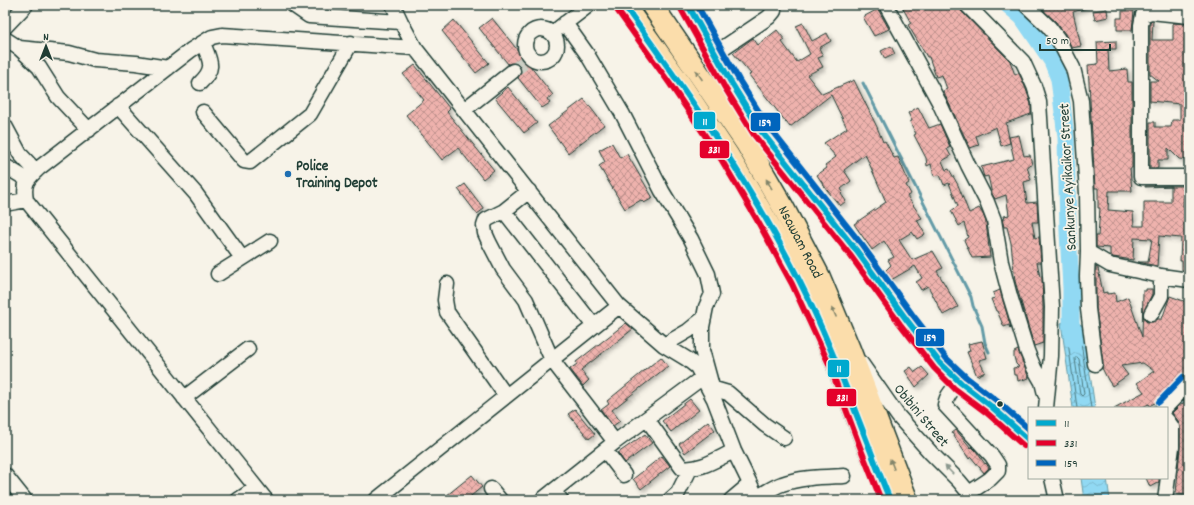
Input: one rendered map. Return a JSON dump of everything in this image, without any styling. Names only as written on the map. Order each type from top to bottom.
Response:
[{"type":"highway","name":"Nsawam Road","points":[[624,5],[678,79],[728,155],[799,280],[836,361],[890,500]]},
{"type":"highway","name":"Nsawam Road","points":[[652,5],[746,144],[783,207],[819,276],[849,348],[907,500]]},
{"type":"street","points":[[5,27],[26,5]]},
{"type":"street","points":[[293,5],[309,16],[400,22]]},
{"type":"street","points":[[393,5],[400,22],[415,48],[620,306],[664,345],[697,367],[713,394],[734,451],[757,499],[781,484],[799,480],[844,476]]},
{"type":"street","points":[[553,34],[589,5]]},
{"type":"street","points":[[688,5],[714,54],[761,131],[856,250],[935,356],[961,384],[992,407],[1028,439]]},
{"type":"street","points":[[714,54],[769,17],[774,11],[774,5]]},
{"type":"street","points":[[886,5],[939,102],[987,202],[994,220],[1002,262],[1016,316],[1027,351],[1042,382],[1046,402]]},
{"type":"street","points":[[967,5],[1023,62],[1032,80],[1039,102],[1052,314],[1051,356],[1046,402]]},
{"type":"street","name":"Sankunye Ayikaikor Street","points":[[1026,5],[1058,39],[1076,78],[1081,101],[1087,194],[1088,309],[1094,364]]},
{"type":"street","points":[[1189,16],[1151,12],[1144,15],[1141,25],[1141,177],[1189,177]]},
{"type":"street","points":[[565,23],[587,54],[622,113],[662,191],[691,239],[708,274],[712,294],[706,307],[702,327],[702,350],[710,376],[713,394]]},
{"type":"street","points":[[537,30],[546,30],[553,34],[557,46],[555,53],[550,58],[544,60],[529,59],[526,50],[526,42],[530,34],[537,30]]},
{"type":"street","points":[[266,500],[26,200],[24,190],[32,176],[118,106],[212,37],[222,36],[415,48]]},
{"type":"street","points":[[5,39],[19,48],[39,67],[58,97],[89,130]]},
{"type":"street","points":[[200,83],[208,76],[210,68],[203,43]]},
{"type":"street","points":[[203,112],[244,161],[250,162],[310,114],[351,43]]},
{"type":"street","points":[[19,48],[69,53],[95,60],[136,63],[168,68]]},
{"type":"street","points":[[464,110],[513,71]]},
{"type":"street","points":[[118,106],[196,194],[242,258]]},
{"type":"street","points":[[5,126],[32,176]]},
{"type":"street","points":[[5,166],[32,176]]},
{"type":"street","points":[[528,191],[504,211],[486,220],[484,226],[485,233],[503,269],[526,300],[552,360],[610,446],[624,475]]},
{"type":"street","points":[[5,204],[26,200]]},
{"type":"street","points":[[504,211],[594,326]]},
{"type":"street","points":[[218,274],[270,241]]},
{"type":"street","points":[[1088,252],[1110,266],[1189,280]]},
{"type":"street","points":[[1151,314],[1161,296],[1161,276]]},
{"type":"street","points":[[447,284],[445,300],[447,312],[506,396]]},
{"type":"street","points":[[376,500],[620,306]]},
{"type":"street","points":[[664,345],[688,331],[704,318]]},
{"type":"street","name":"Obibini Street","points":[[849,348],[864,366],[898,416],[971,496]]},
{"type":"street","points":[[184,398],[248,349]]},
{"type":"street","points":[[542,500],[557,495],[610,446],[703,377]]},
{"type":"street","points":[[1166,407],[1189,383]]},
{"type":"street","points":[[961,384],[952,390],[946,399],[945,405],[971,435],[992,456],[998,465],[998,471],[971,496]]},
{"type":"street","points":[[713,394],[728,393],[765,425],[784,438]]},
{"type":"street","points":[[647,419],[682,468],[697,468],[734,451]]},
{"type":"street","points":[[1168,421],[1172,427],[1172,447],[1168,477]]},
{"type":"street","points":[[867,444],[879,500]]},
{"type":"street","points":[[670,500],[678,493],[690,469]]},
{"type":"street","points":[[5,475],[22,499]]},
{"type":"street","points":[[1052,479],[1057,500]]},
{"type":"street","points":[[1165,500],[1168,479]]},
{"type":"street","points":[[731,500],[750,484]]},
{"type":"street","points":[[238,500],[256,488]]},
{"type":"street","points":[[491,489],[500,500]]},
{"type":"water","points":[[1072,319],[1083,326],[1095,407],[1073,407],[1061,323]]},
{"type":"water","points":[[1081,479],[1107,479],[1110,500],[1084,500]]},
{"type":"building","points":[[901,5],[958,5],[961,11],[1010,61],[1015,75],[1019,73],[1026,89],[1031,104],[1031,114],[1006,123],[1010,143],[1001,146],[996,127],[976,136],[979,145],[970,148],[943,91],[947,89],[942,75],[936,77],[929,57],[927,57],[908,25],[911,23]]},
{"type":"building","points":[[1042,5],[1090,5],[1090,7],[1073,12],[1081,46],[1072,48],[1065,34],[1056,22],[1045,12]]},
{"type":"building","points":[[878,9],[889,29],[874,36],[863,17]]},
{"type":"building","points":[[1107,9],[1108,17],[1095,20],[1093,11]]},
{"type":"building","points":[[1122,11],[1134,11],[1132,30],[1117,30],[1117,18],[1122,18]]},
{"type":"building","points":[[492,18],[553,95],[547,99],[550,103],[542,108],[518,78],[521,70],[519,65],[512,63],[508,64],[479,28]]},
{"type":"building","points":[[454,20],[489,63],[476,73],[442,31]]},
{"type":"building","points":[[1150,21],[1153,21],[1152,40],[1173,40],[1173,23],[1189,24],[1189,160],[1179,159],[1168,148],[1168,160],[1158,160],[1158,168],[1150,168],[1150,122],[1155,122],[1155,127],[1171,127],[1172,120],[1180,120],[1180,104],[1150,101],[1150,81],[1159,81],[1150,74]]},
{"type":"building","points":[[803,23],[812,41],[827,33],[831,41],[819,48],[823,56],[818,58],[823,67],[807,75],[822,94],[854,80],[883,142],[885,141],[894,158],[898,157],[909,183],[906,185],[911,194],[907,196],[922,218],[917,220],[925,234],[917,239],[912,232],[899,240],[912,260],[933,251],[943,268],[937,271],[958,307],[943,315],[928,286],[921,290],[916,282],[922,278],[915,266],[891,280],[884,272],[891,265],[888,260],[894,257],[884,241],[872,250],[854,224],[886,202],[865,154],[844,170],[851,181],[841,189],[843,192],[841,194],[846,201],[840,206],[817,175],[827,168],[825,165],[836,157],[824,143],[847,128],[831,95],[790,127],[749,75],[751,74],[733,53],[753,38],[758,45],[777,30],[785,40],[782,42],[797,62],[810,54],[796,26]]},
{"type":"building","points":[[1116,41],[1116,49],[1108,49],[1109,71],[1127,69],[1128,82],[1132,82],[1132,168],[1130,168],[1132,191],[1109,191],[1108,210],[1133,212],[1134,226],[1144,226],[1144,202],[1171,202],[1171,186],[1189,186],[1189,190],[1185,189],[1183,206],[1189,207],[1189,271],[1182,270],[1182,261],[1180,261],[1181,238],[1159,236],[1157,266],[1138,262],[1148,262],[1152,239],[1134,238],[1133,260],[1113,257],[1110,255],[1110,248],[1096,247],[1100,208],[1098,208],[1098,188],[1095,188],[1088,65],[1098,64],[1097,42]]},
{"type":"building","points":[[891,46],[895,54],[885,59],[881,51]]},
{"type":"building","points":[[415,65],[450,109],[447,112],[494,170],[483,179],[458,148],[442,160],[406,115],[424,100],[403,74]]},
{"type":"building","points":[[508,87],[537,123],[524,133],[495,98]]},
{"type":"building","points":[[584,99],[604,125],[568,153],[548,126]]},
{"type":"building","points":[[918,107],[929,128],[940,124],[950,147],[947,149],[951,156],[942,161],[946,170],[949,169],[958,185],[969,213],[979,208],[983,214],[986,222],[990,257],[972,258],[964,240],[968,237],[964,223],[959,226],[951,211],[958,206],[949,183],[944,185],[940,175],[934,176],[931,164],[927,166],[926,158],[914,135],[916,134],[910,122],[912,121],[908,113]]},
{"type":"building","points":[[1019,135],[1024,156],[1030,155],[1032,165],[1027,166],[1031,180],[1024,182],[1027,203],[1037,202],[1038,222],[1032,222],[1035,238],[1039,237],[1041,262],[1037,262],[1040,277],[1042,276],[1043,343],[1034,346],[1015,281],[1011,243],[1007,227],[1004,227],[1002,219],[1005,219],[1004,216],[1009,215],[1006,195],[995,199],[992,194],[988,176],[984,177],[981,167],[1014,159],[1009,137]]},
{"type":"building","points":[[612,143],[620,158],[627,154],[653,198],[644,203],[641,200],[625,209],[599,166],[605,162],[599,150]]},
{"type":"building","points":[[465,184],[484,209],[477,214],[458,189]]},
{"type":"building","points":[[1145,186],[1171,186],[1145,187]]},
{"type":"building","points":[[1096,267],[1098,268],[1103,293],[1115,293],[1116,302],[1128,297],[1142,337],[1143,291],[1146,291],[1146,289],[1152,289],[1152,294],[1143,314],[1144,319],[1147,322],[1162,319],[1170,296],[1189,303],[1189,369],[1185,376],[1156,405],[1154,403],[1150,406],[1149,404],[1142,407],[1116,407],[1144,392],[1137,383],[1154,371],[1143,363],[1121,366],[1128,375],[1112,386],[1102,368],[1103,363],[1096,308]]},
{"type":"building","points":[[1000,290],[1011,328],[1010,329],[1009,325],[1004,327],[991,299],[995,298],[993,293]]},
{"type":"building","points":[[626,323],[633,329],[581,370],[589,380],[583,386],[570,369],[577,364],[576,362]]},
{"type":"building","points":[[982,341],[987,358],[979,360],[985,372],[977,376],[967,352],[970,351],[968,344]]},
{"type":"building","points":[[1018,350],[1029,378],[1018,381],[1017,375],[1014,375],[1013,368],[1019,367],[1016,364],[1014,357],[1014,352]]},
{"type":"building","points":[[661,357],[668,366],[612,410],[620,421],[613,426],[601,410],[609,404],[607,401]]},
{"type":"building","points":[[911,367],[915,372],[922,367],[929,375],[916,387],[905,371]]},
{"type":"building","points":[[690,399],[699,410],[671,432],[662,421]]},
{"type":"building","points":[[1189,399],[1189,495],[1186,495],[1176,494],[1180,427],[1179,422],[1172,413]]},
{"type":"building","points":[[575,409],[595,434],[589,439],[568,414]]},
{"type":"building","points":[[708,421],[715,430],[685,453],[679,444]]},
{"type":"building","points":[[956,430],[971,448],[972,447],[976,451],[985,464],[986,463],[989,468],[984,473],[971,457],[969,459],[952,433]]},
{"type":"building","points":[[645,434],[652,443],[625,463],[618,453]]},
{"type":"building","points":[[662,456],[670,466],[641,489],[633,479]]},
{"type":"building","points":[[472,475],[482,487],[466,500],[441,500]]},
{"type":"building","points":[[1146,479],[1159,479],[1159,482],[1150,487]]},
{"type":"waterway","points":[[1008,5],[1022,17],[1052,61],[1059,79],[1066,137],[1071,322],[1074,341]]},
{"type":"waterway","points":[[863,83],[971,297],[973,306],[982,326],[985,343],[989,352]]},
{"type":"waterway","points":[[1172,411],[1189,394]]},
{"type":"waterway","points":[[1155,407],[1163,401]]},
{"type":"tunnel","points":[[513,71],[526,61]]},
{"type":"transit line","name":"11","points":[[624,5],[717,139],[739,173],[780,244],[799,280],[824,334],[890,500]]},
{"type":"transit line","name":"11","points":[[688,5],[732,84],[761,131],[856,250],[940,363],[961,383],[992,407],[1028,439]]},
{"type":"transit line","name":"159","points":[[697,5],[739,80],[768,126],[862,245],[946,358],[966,377],[997,401],[1028,428]]},
{"type":"transit line","name":"331","points":[[681,9],[725,88],[754,135],[850,255],[934,368],[955,389],[987,413],[1024,446]]},
{"type":"transit line","name":"331","points":[[617,10],[721,159],[792,284],[829,364],[881,500]]},
{"type":"transit line","name":"159","points":[[1159,402],[1183,377]]},
{"type":"place","name":"Police Training Depot","points":[[288,174]]}]
